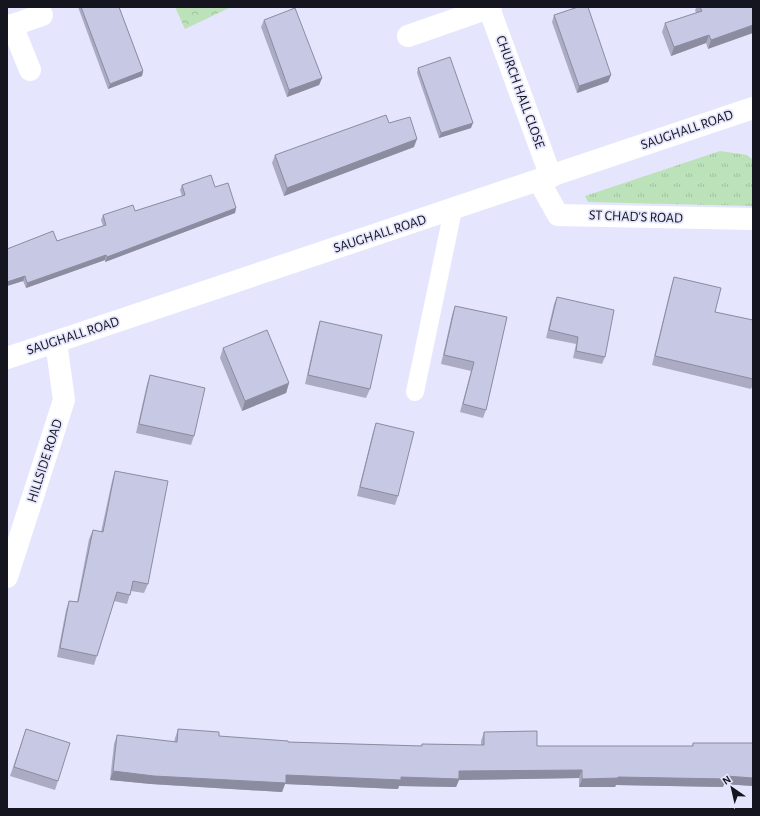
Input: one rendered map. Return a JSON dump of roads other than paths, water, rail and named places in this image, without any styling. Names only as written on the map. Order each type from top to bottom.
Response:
[{"type":"street","name":"CHURCH HALL CLOSE","points":[[408,36],[490,7],[545,179]]},
{"type":"street","points":[[30,70],[9,26],[42,14]]},
{"type":"street","name":"SAUGHALL ROAD","points":[[7,358],[453,210],[753,108]]},
{"type":"street","name":"ST CHAD'S ROAD","points":[[545,179],[558,215],[753,219]]},
{"type":"street","name":"HILLSIDE ROAD","points":[[7,577],[64,400],[56,342]]},
{"type":"lane","points":[[415,392],[453,210]]}]
